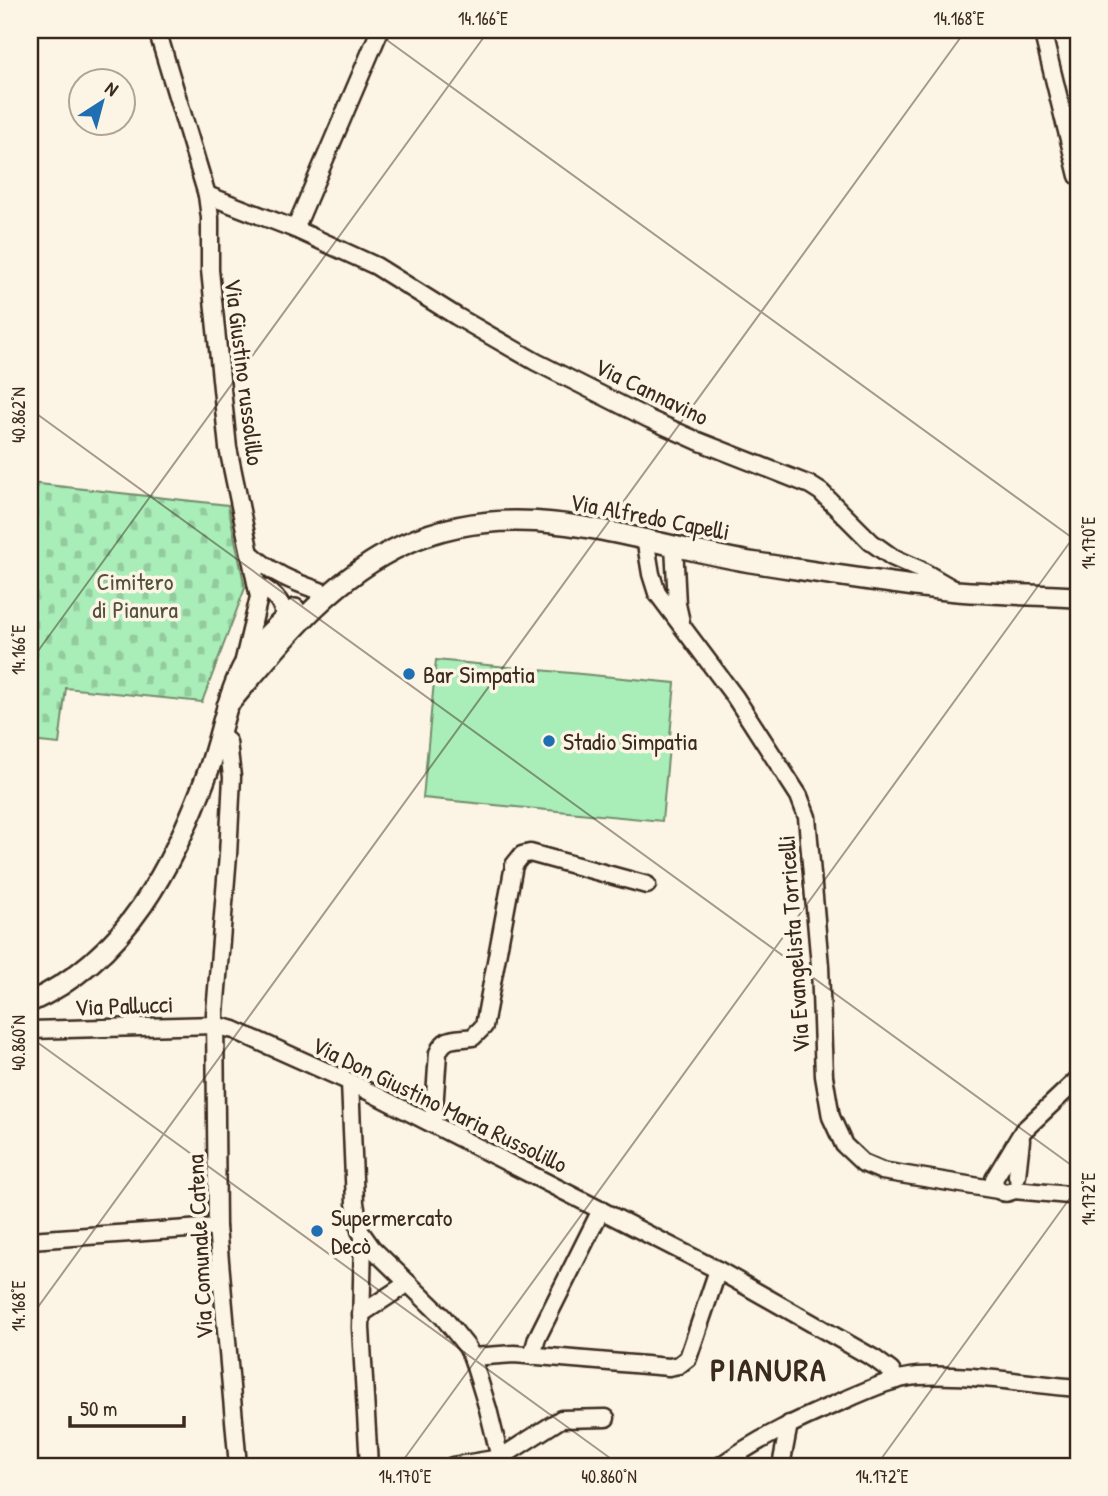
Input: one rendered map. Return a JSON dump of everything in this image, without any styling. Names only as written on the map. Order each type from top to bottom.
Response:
[{"type":"street","name":"Via Giustino russolillo","points":[[157,30],[207,195],[210,270],[228,448],[260,603]]},
{"type":"street","points":[[295,229],[380,30]]},
{"type":"street","points":[[1042,30],[1078,176]]},
{"type":"street","name":"Via Cannavino","points":[[207,195],[295,229],[376,266],[536,362],[649,419],[810,485],[821,492],[881,550],[956,591],[1078,597]]},
{"type":"street","name":"Via Alfredo Capelli","points":[[30,1002],[78,973],[125,928],[150,896],[170,863],[188,824],[227,706],[263,641],[285,618],[405,544],[440,530],[469,524],[504,520],[566,523],[754,563],[956,591]]},
{"type":"street","name":"Via Evangelista Torricelli","points":[[645,538],[657,593],[735,696],[799,796],[807,817],[820,966],[824,1076],[831,1117],[844,1145],[863,1163],[882,1171],[1001,1181],[1078,1199]]},
{"type":"street","name":"Via Evangelista Torricelli","points":[[674,545],[677,604],[682,624]]},
{"type":"street","points":[[250,553],[266,568],[324,594]]},
{"type":"street","points":[[257,584],[279,599],[285,618],[270,615],[260,603]]},
{"type":"street","name":"Via Alfredo Capelli","points":[[247,672],[324,594]]},
{"type":"street","points":[[247,672],[260,603]]},
{"type":"street","points":[[215,1025],[232,776],[228,741],[219,734]]},
{"type":"street","points":[[433,1124],[438,1053],[442,1045],[447,1040],[473,1037],[484,1026],[514,865],[519,858],[530,853],[647,886]]},
{"type":"street","name":"Via Pallucci","points":[[31,1029],[215,1025]]},
{"type":"street","name":"Via Don Giustino Maria Russolillo","points":[[215,1025],[234,1030],[349,1082],[718,1270],[875,1359],[891,1371],[897,1380]]},
{"type":"street","name":"Via Comunale Catena","points":[[215,1025],[217,1227],[238,1466]]},
{"type":"street","points":[[1001,1181],[1023,1131],[1078,1079]]},
{"type":"street","points":[[349,1082],[355,1203],[363,1238],[361,1314],[369,1466]]},
{"type":"street","points":[[531,1356],[537,1338],[601,1210]]},
{"type":"street","points":[[30,1240],[217,1227]]},
{"type":"street","points":[[363,1238],[443,1317],[472,1357],[501,1462]]},
{"type":"street","points":[[472,1357],[531,1356],[669,1367],[679,1365],[688,1358],[718,1270]]},
{"type":"street","points":[[361,1314],[408,1283]]},
{"type":"street","points":[[720,1466],[789,1424],[897,1380],[937,1376],[1078,1388]]},
{"type":"street","points":[[452,1466],[501,1462],[556,1420],[606,1418]]},
{"type":"street","points":[[781,1466],[789,1424]]},
{"type":"green space","name":"Cimitero di Pianura","points":[[30,483],[228,505],[245,588],[202,702],[66,688],[59,744],[30,741]]},
{"type":"green space","name":"Stadio Simpatia","points":[[436,660],[675,683],[662,821],[423,798]]},
{"type":"place","name":"Bar Simpatia","points":[[409,674]]},
{"type":"place","name":"Stadio Simpatia","points":[[549,741]]},
{"type":"place","name":"Supermercato Decò","points":[[317,1231]]},
{"type":"district","name":"PIANURA","points":[[769,1369]]}]
